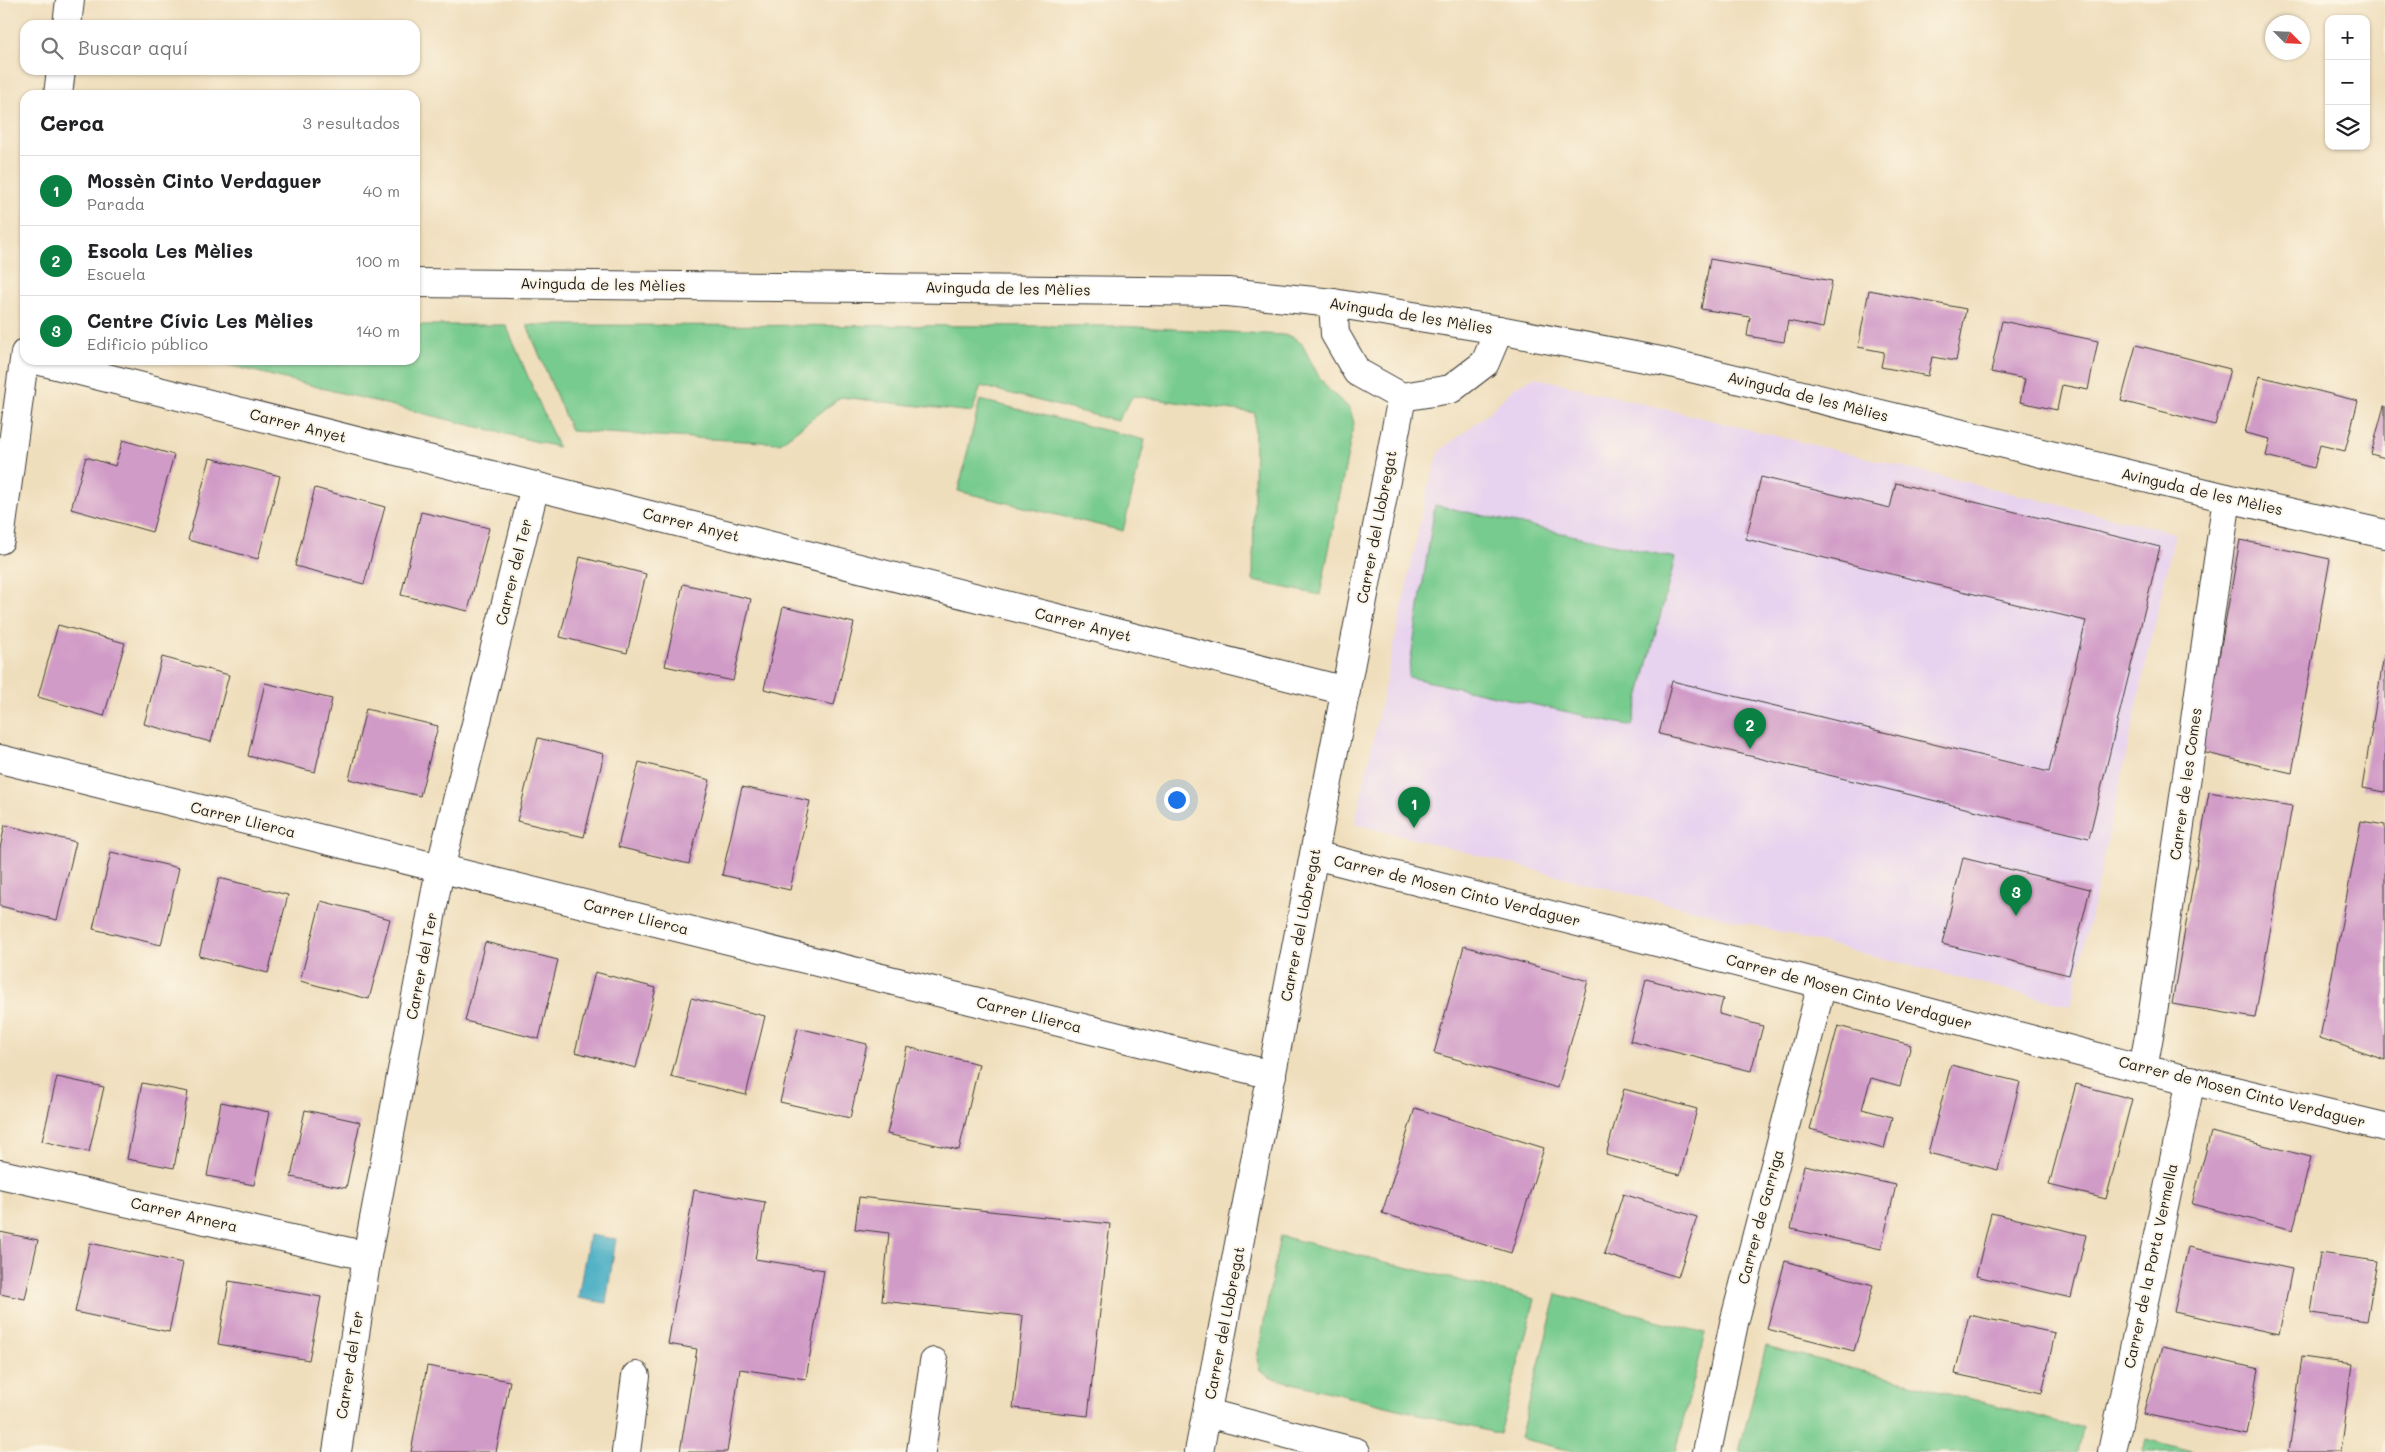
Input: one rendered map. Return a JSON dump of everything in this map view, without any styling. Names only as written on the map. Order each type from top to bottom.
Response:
[{"type":"street","points":[[68,20],[70,0]]},
{"type":"street","points":[[59,90],[60,75]]},
{"type":"street","name":"Avinguda de les Mèlies","points":[[420,283],[1228,292],[1334,303],[1500,330],[1666,362],[2227,498],[2385,534]]},
{"type":"street","points":[[1334,303],[1335,334],[1357,372],[1402,398],[1451,388],[1485,363],[1500,330]]},
{"type":"street","points":[[0,540],[24,365]]},
{"type":"street","name":"Carrer Anyet","points":[[56,365],[1346,691]]},
{"type":"street","name":"Carrer del Llobregat","points":[[1199,1452],[1402,398]]},
{"type":"street","name":"Carrer del Ter","points":[[337,1452],[367,1256],[440,869],[535,486]]},
{"type":"street","name":"Carrer de les Comes","points":[[2143,1069],[2154,1009],[2227,498]]},
{"type":"street","name":"Carrer Llierca","points":[[0,759],[1272,1076]]},
{"type":"street","name":"Carrer de Mosen Cinto Verdaguer","points":[[1314,855],[1822,984],[2143,1069],[2385,1127]]},
{"type":"street","name":"Carrer de Garriga","points":[[1707,1452],[1734,1323],[1822,984]]},
{"type":"street","name":"Carrer de la Porta Vermella","points":[[2114,1441],[2191,1080]]},
{"type":"street","name":"Carrer Arnera","points":[[0,1174],[367,1256]]},
{"type":"street","points":[[921,1452],[934,1362]]},
{"type":"street","points":[[626,1452],[636,1376]]},
{"type":"street","points":[[1207,1413],[1356,1452]]},
{"type":"shaded area","points":[[1534,377],[2175,533],[2071,1006],[1355,824],[1427,490],[1440,451],[1487,414],[1515,387]]},
{"type":"green space","points":[[420,325],[506,325],[558,447],[229,365],[420,365]]},
{"type":"green space","points":[[527,325],[1119,326],[1293,337],[1302,344],[1318,375],[1328,389],[1350,409],[1354,423],[1320,595],[1253,581],[1255,413],[1133,396],[1117,421],[981,386],[972,412],[841,397],[780,443],[571,431]]},
{"type":"green space","points":[[980,400],[1145,440],[1123,531],[958,491]]},
{"type":"green space","points":[[1435,505],[1675,558],[1632,726],[1408,677]]},
{"type":"green space","points":[[1280,1236],[1535,1299],[1500,1434],[1272,1378],[1260,1371],[1257,1359]]},
{"type":"green space","points":[[1557,1294],[1706,1333],[1675,1452],[1576,1452],[1520,1438]]},
{"type":"green space","points":[[1766,1346],[2083,1428],[2078,1452],[1739,1452]]},
{"type":"green space","points":[[2146,1439],[2195,1452],[2143,1452]]},
{"type":"water","points":[[589,1235],[616,1239],[606,1303],[578,1298]]},
{"type":"building","points":[[1710,259],[1832,281],[1823,328],[1788,321],[1784,342],[1747,336],[1750,317],[1701,309]]},
{"type":"building","points":[[1869,290],[1966,309],[1956,361],[1932,357],[1928,376],[1881,367],[1884,352],[1858,347]]},
{"type":"building","points":[[2002,321],[2098,341],[2088,390],[2062,385],[2057,410],[2020,402],[2025,379],[1991,372]]},
{"type":"building","points":[[2136,345],[2230,369],[2215,425],[2121,401]]},
{"type":"building","points":[[2259,376],[2358,401],[2345,451],[2320,445],[2314,468],[2266,456],[2270,439],[2245,433]]},
{"type":"building","points":[[2385,406],[2385,458],[2371,454]]},
{"type":"building","points":[[123,440],[174,455],[152,532],[71,509],[86,457],[115,466]]},
{"type":"building","points":[[210,458],[280,476],[258,559],[188,540]]},
{"type":"building","points":[[1761,477],[1890,508],[1896,483],[2160,547],[2089,838],[1659,734],[1672,681],[2049,772],[2086,621],[1746,539]]},
{"type":"building","points":[[315,488],[385,507],[364,584],[295,566]]},
{"type":"building","points":[[421,512],[489,528],[468,611],[401,595]]},
{"type":"building","points":[[2240,540],[2330,559],[2292,773],[2202,752]]},
{"type":"building","points":[[580,557],[646,574],[627,653],[560,637]]},
{"type":"building","points":[[683,584],[751,599],[733,681],[665,666]]},
{"type":"building","points":[[783,607],[854,623],[834,705],[764,689]]},
{"type":"building","points":[[58,625],[125,643],[104,716],[38,697]]},
{"type":"building","points":[[2385,656],[2385,792],[2362,788]]},
{"type":"building","points":[[162,657],[229,675],[211,742],[144,724]]},
{"type":"building","points":[[265,683],[332,699],[315,772],[248,756]]},
{"type":"building","points":[[366,709],[438,726],[420,796],[349,779]]},
{"type":"building","points":[[538,738],[604,754],[584,837],[517,821]]},
{"type":"building","points":[[639,762],[710,780],[689,864],[618,847]]},
{"type":"building","points":[[742,787],[810,801],[790,890],[722,875]]},
{"type":"building","points":[[2209,792],[2292,806],[2255,1018],[2172,1004]]},
{"type":"building","points":[[2361,821],[2385,825],[2385,1060],[2320,1038]]},
{"type":"building","points":[[5,825],[76,842],[57,920],[0,906],[0,848]]},
{"type":"building","points":[[111,852],[179,868],[161,945],[93,929]]},
{"type":"building","points":[[1963,858],[2090,889],[2069,975],[1942,944]]},
{"type":"building","points":[[219,878],[288,895],[268,973],[199,956]]},
{"type":"building","points":[[321,901],[390,919],[369,999],[300,981]]},
{"type":"building","points":[[485,942],[558,960],[539,1039],[465,1021]]},
{"type":"building","points":[[1464,946],[1588,981],[1558,1088],[1434,1053]]},
{"type":"building","points":[[595,972],[656,988],[636,1068],[575,1052]]},
{"type":"building","points":[[1646,979],[1723,999],[1719,1014],[1763,1026],[1751,1071],[1630,1041]]},
{"type":"building","points":[[691,998],[765,1016],[746,1095],[671,1077]]},
{"type":"building","points":[[1838,1026],[1911,1045],[1900,1086],[1871,1078],[1862,1109],[1892,1117],[1884,1149],[1810,1129]]},
{"type":"building","points":[[798,1028],[867,1044],[850,1118],[780,1102]]},
{"type":"building","points":[[907,1047],[979,1064],[959,1150],[887,1134]]},
{"type":"building","points":[[1951,1065],[2020,1082],[1998,1170],[1928,1153]]},
{"type":"building","points":[[57,1077],[104,1087],[89,1152],[42,1141]]},
{"type":"building","points":[[142,1083],[188,1092],[174,1168],[127,1159]]},
{"type":"building","points":[[2076,1084],[2132,1099],[2106,1199],[2049,1185]]},
{"type":"building","points":[[1624,1089],[1697,1109],[1680,1175],[1606,1155]]},
{"type":"building","points":[[221,1102],[269,1112],[254,1185],[207,1176]]},
{"type":"building","points":[[1415,1108],[1544,1148],[1511,1253],[1382,1213]]},
{"type":"building","points":[[305,1110],[360,1122],[346,1188],[291,1177]]},
{"type":"building","points":[[2211,1132],[2311,1157],[2293,1230],[2192,1204]]},
{"type":"building","points":[[1804,1165],[1896,1185],[1881,1249],[1791,1229]]},
{"type":"building","points":[[694,1190],[765,1202],[755,1259],[824,1270],[806,1379],[740,1369],[727,1452],[680,1452],[697,1349],[668,1344]]},
{"type":"building","points":[[1623,1194],[1697,1217],[1678,1277],[1604,1254]]},
{"type":"building","points":[[859,1197],[1110,1224],[1088,1416],[1013,1408],[1023,1316],[882,1301],[889,1233],[855,1229]]},
{"type":"building","points":[[1991,1213],[2086,1235],[2071,1298],[1976,1276]]},
{"type":"building","points":[[0,1232],[38,1240],[25,1299],[0,1294]]},
{"type":"building","points":[[90,1243],[183,1263],[169,1332],[75,1312]]},
{"type":"building","points":[[2188,1247],[2292,1269],[2279,1334],[2174,1312]]},
{"type":"building","points":[[2320,1253],[2377,1261],[2367,1321],[2311,1313]]},
{"type":"building","points":[[1785,1261],[1873,1285],[1854,1351],[1767,1329]]},
{"type":"building","points":[[229,1281],[321,1297],[309,1360],[218,1344]]},
{"type":"building","points":[[1969,1315],[2055,1333],[2042,1393],[1955,1374]]},
{"type":"building","points":[[2162,1347],[2259,1369],[2247,1435],[2143,1414]]},
{"type":"building","points":[[2302,1357],[2352,1364],[2340,1452],[2289,1452]]},
{"type":"building","points":[[427,1366],[510,1381],[496,1452],[411,1452]]},
{"type":"place","name":"Escola Les Mèlies","points":[[1750,749]]},
{"type":"place","name":"Mossèn Cinto Verdaguer","points":[[1414,828]]},
{"type":"place","name":"Centre Cívic Les Mèlies","points":[[2016,916]]}]
